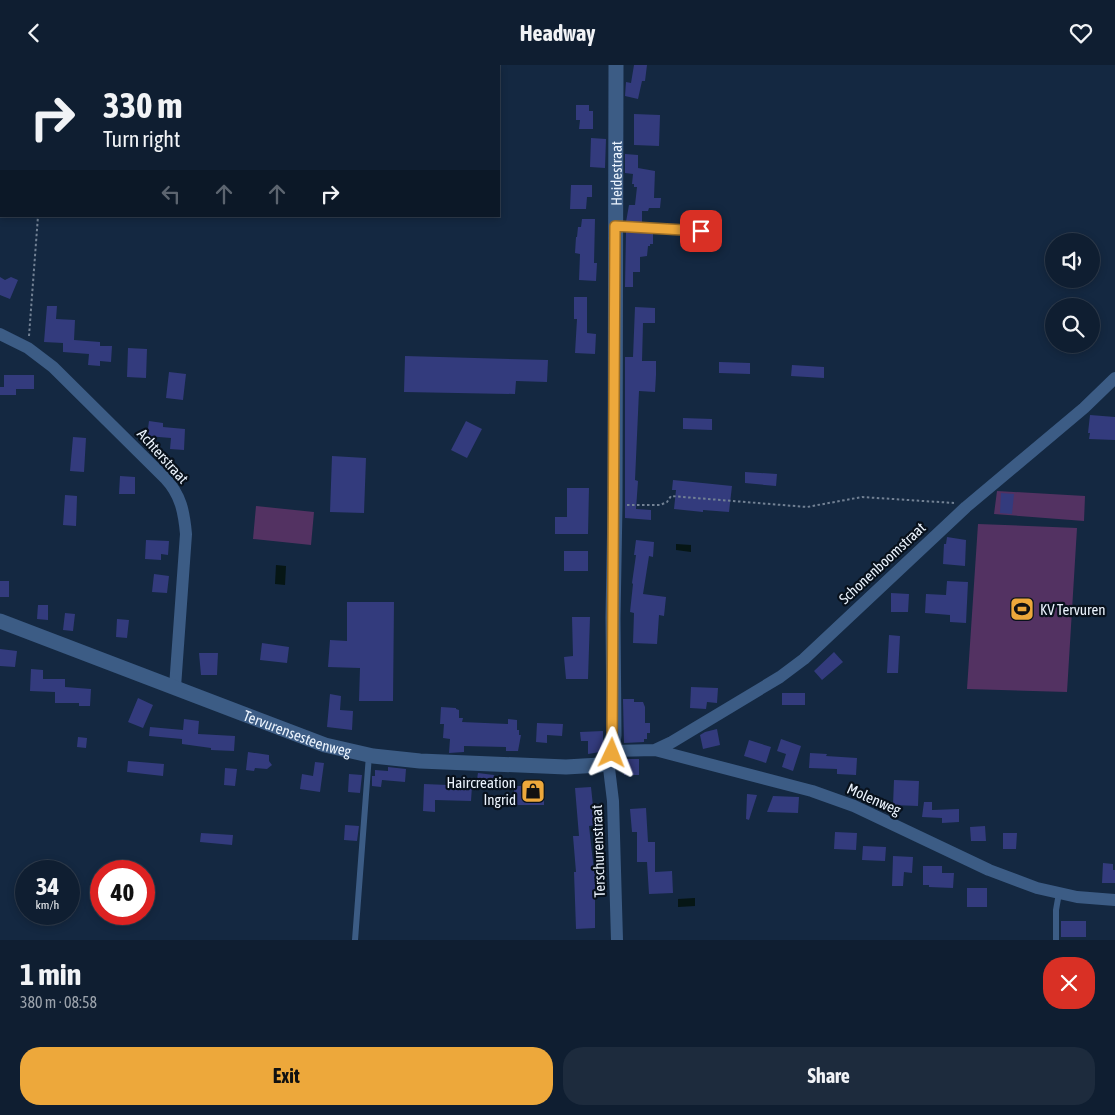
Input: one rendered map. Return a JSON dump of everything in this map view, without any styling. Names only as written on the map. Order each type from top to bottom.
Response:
[{"type":"street","name":"Heidestraat","points":[[611,756],[615,505],[616,65]]},
{"type":"street","name":"Achterstraat","points":[[0,334],[28,348],[53,367],[159,472],[173,487],[181,502],[186,534],[175,687]]},
{"type":"street","name":"Schonenboomstraat","points":[[655,750],[672,742],[780,677],[804,659],[966,507],[1084,408],[1115,378]]},
{"type":"street","name":"Tervurensesteenweg","points":[[0,621],[325,745],[369,755],[420,761],[566,767],[600,765],[611,756]]},
{"type":"street","name":"Molenweg","points":[[611,756],[655,750],[812,791],[854,806],[989,870],[1037,888],[1077,897],[1115,900]]},
{"type":"street","name":"Terschurenstraat","points":[[611,756],[617,940]]},
{"type":"lane","points":[[615,226],[701,231]]},
{"type":"lane","points":[[355,940],[369,755]]},
{"type":"lane","points":[[1056,940],[1056,910],[1059,893]]},
{"type":"path","points":[[28,348],[38,217]]},
{"type":"path","points":[[615,505],[660,505],[667,502],[671,496],[807,507],[862,497],[954,503],[966,507]]},
{"type":"shaded area","points":[[997,491],[1085,496],[1084,521],[994,514]]},
{"type":"shaded area","points":[[256,506],[314,512],[311,545],[253,539]]},
{"type":"shaded area","name":"KV Tervuren","points":[[978,524],[1077,528],[1067,692],[967,689]]},
{"type":"shaded area","points":[[676,544],[691,545],[691,552],[676,550]]},
{"type":"shaded area","points":[[276,565],[286,566],[285,585],[275,584]]},
{"type":"shaded area","points":[[695,898],[695,906],[678,907],[678,899]]},
{"type":"building","points":[[634,65],[647,65],[645,81],[642,81],[638,99],[625,96],[626,82],[631,83]]},
{"type":"building","points":[[576,105],[589,105],[589,111],[593,111],[593,129],[579,129],[580,120],[576,120]]},
{"type":"building","points":[[634,114],[660,115],[659,146],[634,145]]},
{"type":"building","points":[[591,138],[606,139],[605,168],[590,167]]},
{"type":"building","points":[[625,154],[638,155],[638,168],[655,171],[654,198],[661,198],[660,208],[649,208],[648,211],[642,211],[642,223],[626,222],[629,205],[635,205],[637,187],[634,187],[634,184],[632,184],[633,174],[625,173]]},
{"type":"building","points":[[571,185],[592,185],[592,197],[587,197],[586,209],[570,209]]},
{"type":"building","points":[[582,219],[595,219],[594,263],[597,263],[596,281],[579,280],[580,254],[575,253],[578,227],[581,227]]},
{"type":"building","points":[[626,232],[653,233],[653,244],[648,246],[647,256],[640,257],[640,272],[633,272],[633,287],[625,287]]},
{"type":"building","points":[[0,277],[5,280],[11,277],[18,280],[10,299],[0,295]]},
{"type":"building","points":[[574,297],[587,297],[587,333],[596,334],[595,354],[575,353],[577,319],[574,319]]},
{"type":"building","points":[[47,306],[57,306],[56,319],[75,320],[74,340],[100,342],[100,346],[112,346],[111,362],[100,361],[100,366],[88,365],[89,354],[63,352],[63,343],[44,342]]},
{"type":"building","points":[[635,307],[655,308],[655,323],[643,323],[642,361],[656,361],[656,375],[655,392],[639,391],[635,480],[638,481],[636,509],[651,510],[651,520],[625,518],[625,357],[633,357]]},
{"type":"building","points":[[128,348],[147,349],[146,378],[127,377]]},
{"type":"building","points":[[405,356],[548,360],[547,382],[516,381],[515,394],[404,392]]},
{"type":"building","points":[[719,362],[750,363],[750,374],[719,373]]},
{"type":"building","points":[[792,365],[824,367],[824,378],[791,376]]},
{"type":"building","points":[[169,372],[186,374],[183,400],[166,398]]},
{"type":"building","points":[[4,375],[34,375],[34,389],[16,389],[16,395],[0,395],[0,387],[4,387]]},
{"type":"building","points":[[1090,415],[1115,417],[1115,440],[1089,439]]},
{"type":"building","points":[[683,418],[712,419],[712,430],[683,429]]},
{"type":"building","points":[[149,421],[163,423],[163,427],[185,429],[184,450],[170,449],[171,438],[147,436]]},
{"type":"building","points":[[466,421],[482,429],[467,458],[451,450]]},
{"type":"building","points":[[73,437],[86,438],[84,472],[70,471]]},
{"type":"building","points":[[332,456],[366,458],[364,513],[330,512]]},
{"type":"building","points":[[745,472],[777,474],[776,486],[745,483]]},
{"type":"building","points":[[120,476],[135,477],[135,494],[119,494]]},
{"type":"building","points":[[673,480],[732,486],[729,512],[674,509],[676,490],[672,490]]},
{"type":"building","points":[[567,488],[589,488],[588,534],[555,534],[555,517],[567,517]]},
{"type":"building","points":[[1001,493],[1014,494],[1012,514],[1000,513]]},
{"type":"building","points":[[65,495],[77,496],[76,526],[63,525]]},
{"type":"building","points":[[947,537],[966,540],[965,566],[943,564],[944,544],[946,544]]},
{"type":"building","points":[[146,540],[169,541],[168,555],[161,554],[161,560],[145,559]]},
{"type":"building","points":[[636,540],[654,542],[653,557],[649,556],[643,594],[666,597],[664,616],[659,615],[657,644],[633,643],[634,613],[630,612]]},
{"type":"building","points":[[564,551],[588,551],[588,571],[564,571]]},
{"type":"building","points":[[154,574],[169,576],[167,593],[152,592]]},
{"type":"building","points":[[0,581],[9,581],[9,597],[0,597]]},
{"type":"building","points":[[947,581],[968,582],[966,623],[950,622],[950,615],[925,613],[926,594],[946,595]]},
{"type":"building","points":[[891,593],[909,594],[908,612],[891,612]]},
{"type":"building","points":[[347,602],[394,602],[393,701],[359,701],[360,668],[328,667],[330,640],[347,641]]},
{"type":"building","points":[[38,605],[48,605],[48,620],[37,619]]},
{"type":"building","points":[[65,613],[75,614],[73,631],[63,630]]},
{"type":"building","points":[[572,617],[590,617],[588,679],[566,679],[564,657],[573,656]]},
{"type":"building","points":[[117,619],[129,620],[127,638],[116,637]]},
{"type":"building","points":[[889,635],[900,636],[898,673],[887,673]]},
{"type":"building","points":[[262,643],[289,647],[287,663],[260,660]]},
{"type":"building","points":[[0,649],[17,651],[15,667],[0,666]]},
{"type":"building","points":[[834,652],[843,662],[822,680],[814,671]]},
{"type":"building","points":[[199,653],[218,653],[217,675],[201,675]]},
{"type":"building","points":[[31,669],[43,670],[43,679],[65,679],[65,687],[91,689],[90,706],[79,706],[79,703],[55,703],[55,692],[30,691]]},
{"type":"building","points":[[691,687],[718,688],[717,703],[707,702],[706,709],[690,708]]},
{"type":"building","points":[[782,693],[805,693],[805,705],[782,705]]},
{"type":"building","points":[[330,694],[341,696],[340,710],[353,711],[352,730],[327,727]]},
{"type":"building","points":[[138,698],[153,705],[143,728],[128,722]]},
{"type":"building","points":[[623,699],[634,699],[634,702],[643,702],[645,707],[645,723],[650,723],[650,733],[647,733],[647,739],[644,739],[644,742],[624,743]]},
{"type":"building","points":[[441,707],[459,710],[459,718],[463,718],[462,722],[508,724],[508,719],[517,720],[517,730],[519,730],[519,735],[521,735],[518,751],[506,751],[506,747],[464,746],[464,752],[449,753],[450,739],[443,738],[444,724],[440,724]]},
{"type":"building","points":[[184,719],[199,721],[198,734],[235,736],[234,751],[211,750],[211,748],[182,744],[182,739],[149,736],[150,727],[183,730]]},
{"type":"building","points":[[537,723],[563,724],[562,736],[547,735],[547,743],[536,742]]},
{"type":"building","points":[[717,729],[720,745],[703,749],[700,735]]},
{"type":"building","points":[[603,731],[603,748],[599,749],[600,752],[588,754],[588,741],[581,741],[580,732]]},
{"type":"building","points":[[78,737],[87,738],[86,748],[77,747]]},
{"type":"building","points":[[781,739],[801,746],[793,771],[782,767],[786,754],[777,751]]},
{"type":"building","points":[[749,740],[771,747],[766,763],[744,756]]},
{"type":"building","points":[[248,752],[269,755],[269,761],[272,765],[267,769],[255,768],[254,771],[246,770]]},
{"type":"building","points":[[810,753],[857,758],[856,775],[837,774],[837,769],[809,768]]},
{"type":"building","points":[[624,759],[639,759],[639,775],[624,775]]},
{"type":"building","points":[[128,761],[164,764],[163,776],[127,772]]},
{"type":"building","points":[[315,762],[324,763],[320,792],[300,789],[302,774],[313,776]]},
{"type":"building","points":[[388,767],[406,769],[405,782],[382,780],[381,787],[372,786],[372,776],[375,776],[375,770],[388,771]]},
{"type":"building","points":[[225,768],[237,769],[235,786],[224,785]]},
{"type":"building","points":[[478,773],[494,775],[492,787],[476,785]]},
{"type":"building","points":[[349,774],[362,775],[360,793],[348,792]]},
{"type":"building","points":[[894,780],[919,781],[918,806],[893,805]]},
{"type":"building","points":[[424,784],[472,786],[471,801],[435,800],[435,812],[423,811]]},
{"type":"building","points":[[514,786],[544,786],[544,805],[514,805]]},
{"type":"building","points":[[591,787],[595,825],[589,826],[595,871],[595,928],[576,929],[574,872],[576,872],[573,836],[579,836],[575,788]]},
{"type":"building","points":[[747,794],[757,795],[749,820],[746,819]]},
{"type":"building","points":[[773,796],[799,797],[798,813],[767,812]]},
{"type":"building","points":[[924,802],[932,802],[932,810],[959,809],[959,822],[942,823],[942,818],[922,817]]},
{"type":"building","points":[[646,808],[648,842],[655,842],[655,872],[672,871],[673,893],[649,894],[647,862],[637,862],[637,832],[632,832],[630,809]]},
{"type":"building","points":[[345,825],[359,826],[357,841],[344,840]]},
{"type":"building","points":[[985,826],[986,841],[971,841],[970,827]]},
{"type":"building","points":[[835,832],[857,833],[856,850],[834,849]]},
{"type":"building","points":[[201,833],[233,835],[232,845],[200,842]]},
{"type":"building","points":[[1003,833],[1017,833],[1016,849],[1003,849]]},
{"type":"building","points":[[863,846],[886,847],[885,861],[862,860]]},
{"type":"building","points":[[893,856],[913,857],[912,873],[904,872],[903,886],[892,886]]},
{"type":"building","points":[[1103,863],[1113,864],[1115,883],[1102,883]]},
{"type":"building","points":[[923,866],[942,866],[942,873],[954,873],[953,888],[923,885]]},
{"type":"building","points":[[967,888],[987,888],[987,907],[967,907]]},
{"type":"building","points":[[1061,921],[1086,921],[1086,937],[1061,937]]},
{"type":"place","name":"KV Tervuren","points":[[1022,609]]},
{"type":"place","name":"Haircreation Ingrid","points":[[533,791]]},
{"type":"route","points":[[612,753],[614,735],[615,226],[701,231]]}]
